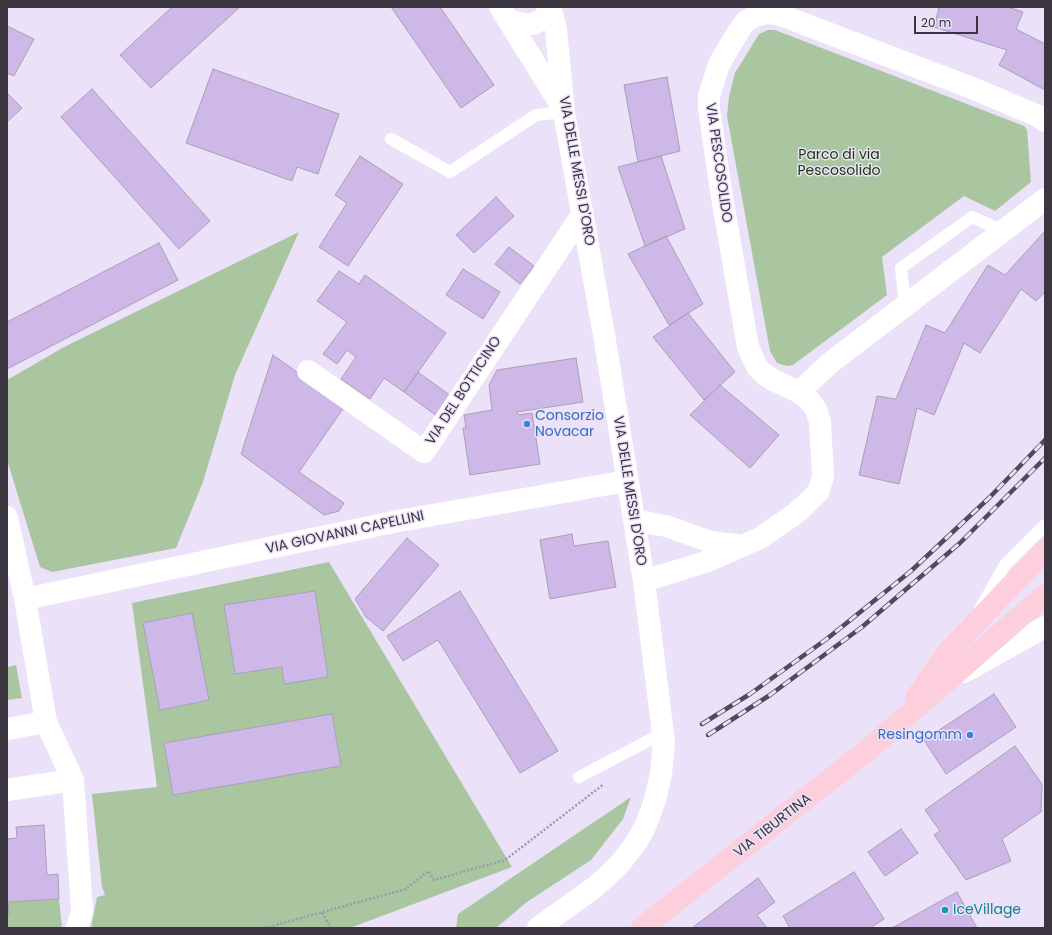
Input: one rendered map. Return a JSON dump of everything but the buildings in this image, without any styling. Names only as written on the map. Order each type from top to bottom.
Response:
[{"type":"main road","name":"VIA TIBURTINA","points":[[901,719],[947,653],[1045,550]]},
{"type":"main road","name":"VIA TIBURTINA","points":[[642,928],[870,748],[901,719],[952,678],[1045,595]]},
{"type":"street","points":[[504,13],[522,24],[533,24],[543,19],[551,8]]},
{"type":"street","name":"VIA DELLE MESSI D'ORO","points":[[538,928],[595,886],[618,866],[636,843],[650,814],[658,788],[663,756],[663,733],[644,581],[583,213],[564,112],[556,30],[551,8]]},
{"type":"street","points":[[504,13],[564,112]]},
{"type":"street","name":"VIA PESCOSOLIDO","points":[[644,581],[708,561],[760,538],[795,514],[818,492],[823,477],[818,414],[810,401],[799,392],[773,380],[764,374],[757,367],[748,346],[708,108],[714,75],[740,28],[746,21],[766,13],[778,14],[972,88],[1038,116],[1045,121]]},
{"type":"street","points":[[799,392],[830,363],[1045,199]]},
{"type":"street","name":"VIA DEL BOTTICINO","points":[[308,371],[424,452],[583,213]]},
{"type":"street","name":"VIA GIOVANNI CAPELLINI","points":[[26,599],[398,521],[627,481]]},
{"type":"street","points":[[7,517],[26,599],[46,722],[73,780],[82,911],[78,928]]},
{"type":"street","points":[[634,520],[666,526],[711,542],[743,546]]},
{"type":"street","name":"VIA TIBURTINA","points":[[952,678],[1045,627]]},
{"type":"street","points":[[7,729],[46,722]]},
{"type":"street","points":[[7,790],[73,780]]},
{"type":"lane","points":[[391,139],[450,172],[536,116],[564,112]]},
{"type":"lane","points":[[905,305],[901,268],[972,217],[1003,231]]},
{"type":"lane","points":[[971,627],[1005,565],[1045,525]]},
{"type":"lane","points":[[579,777],[663,733]]},
{"type":"path","points":[[265,928],[406,889],[428,872],[434,880],[505,860],[604,785],[623,755]]},
{"type":"path","points":[[322,913],[331,928]]},
{"type":"green space","name":"Parco di via Pescosolido","points":[[768,30],[775,30],[1024,126],[1027,130],[1031,182],[995,211],[964,196],[882,257],[887,295],[793,365],[787,366],[777,363],[770,351],[727,116],[729,97],[735,73],[759,34]]},
{"type":"green space","points":[[299,232],[235,375],[203,482],[176,548],[52,572],[40,567],[7,460],[7,380],[66,346]]},
{"type":"green space","points":[[329,562],[512,867],[350,928],[91,928],[97,897],[105,895],[102,887],[92,794],[157,787],[132,603]],"holes":[[[315,591],[328,677],[284,683],[282,667],[235,674],[225,605]],[[191,613],[209,700],[160,710],[143,623]],[[332,714],[341,766],[173,795],[164,743]]]},
{"type":"green space","points":[[16,665],[22,698],[7,700],[7,667]]},
{"type":"green space","points":[[631,797],[623,819],[591,860],[527,902],[496,928],[456,928],[458,914]]},
{"type":"green space","points":[[59,899],[62,928],[7,928],[7,915],[9,915],[8,902]]},
{"type":"railway","points":[[702,724],[750,694],[828,638],[911,571],[989,498],[1045,440]]},
{"type":"railway","points":[[708,735],[770,695],[862,627],[960,543],[1045,458]]},
{"type":"place","name":"Consorzio Novacar","points":[[527,424]]},
{"type":"place","name":"Resingomm","points":[[970,735]]},
{"type":"place","name":"IceVillage","points":[[945,910]]}]
